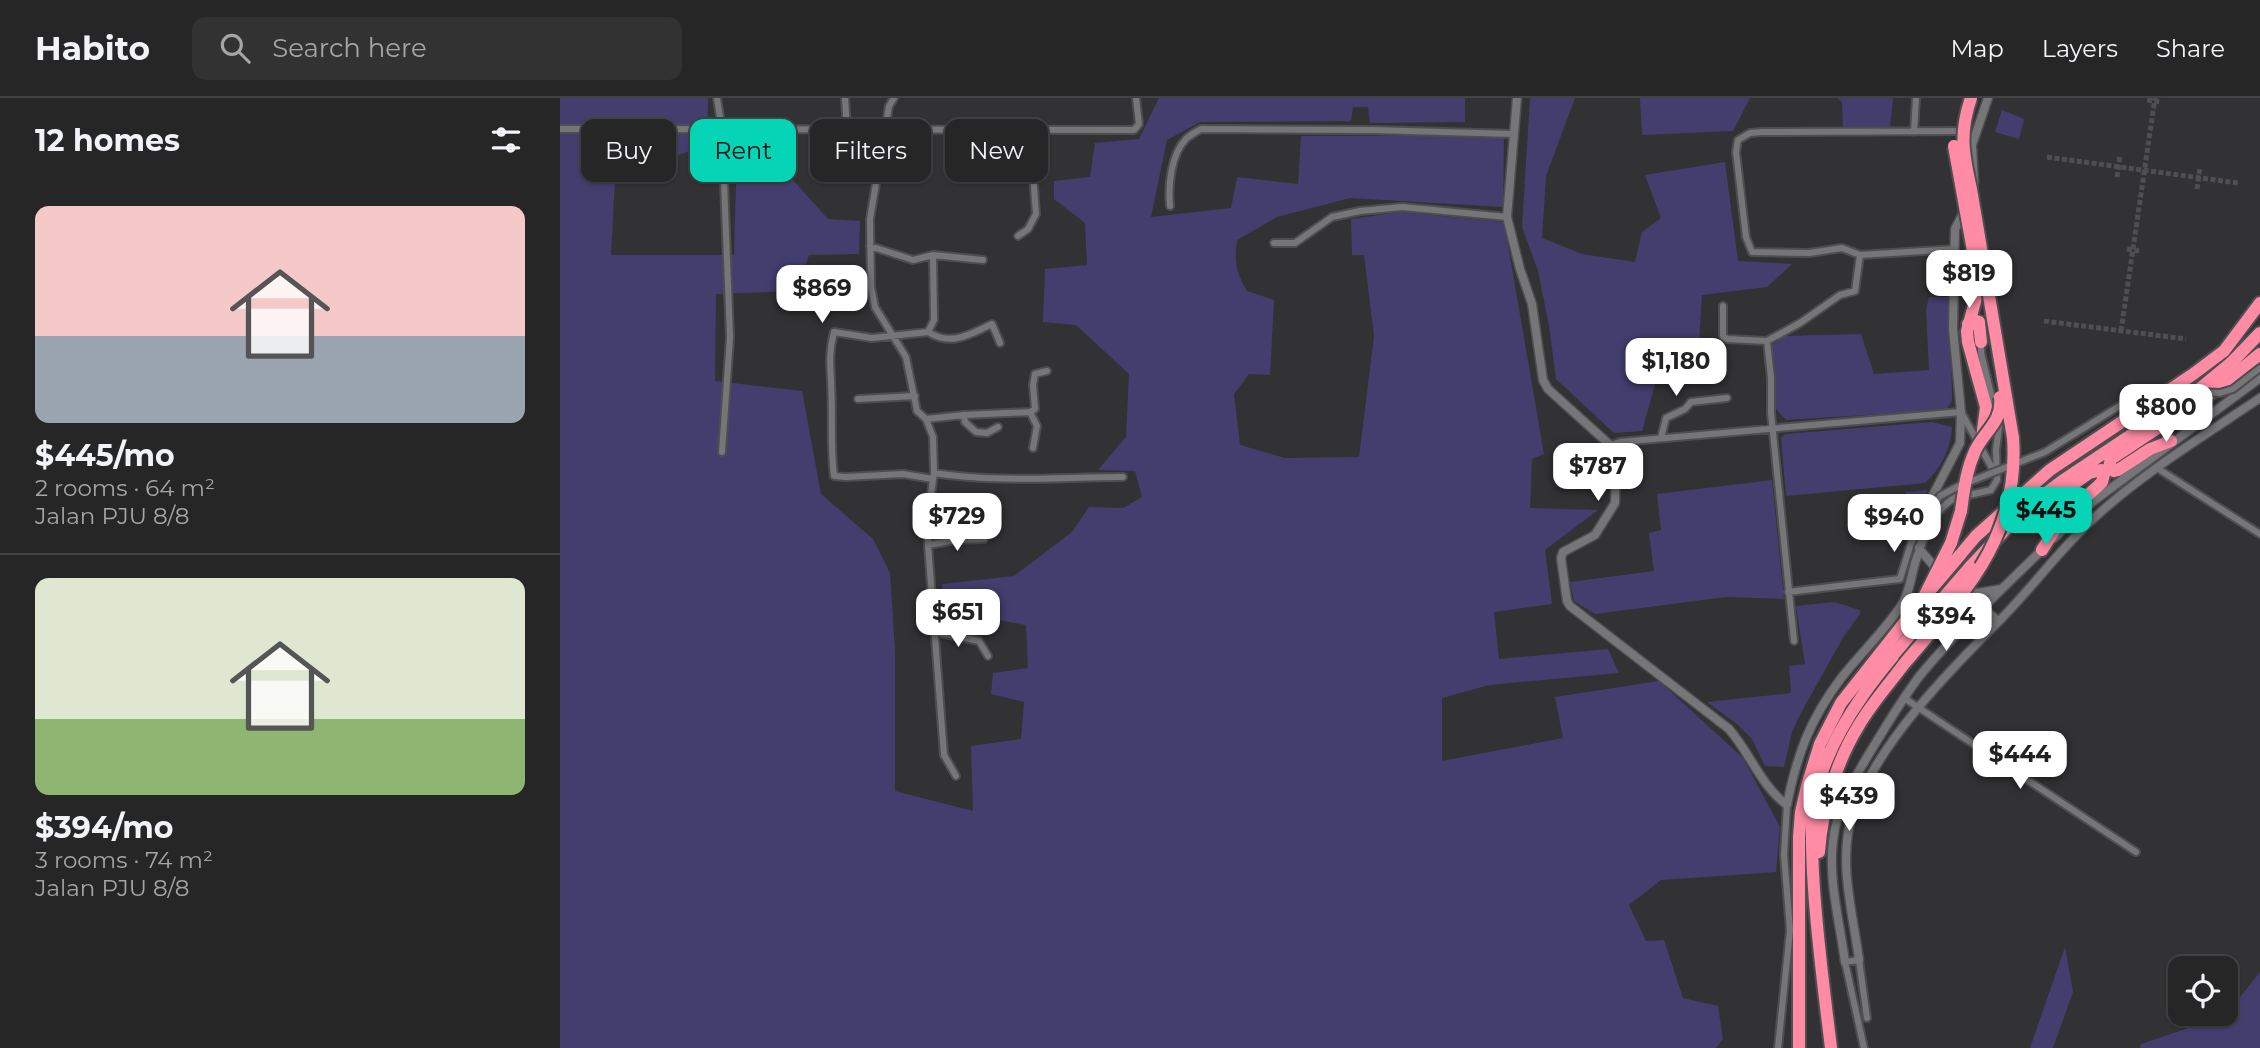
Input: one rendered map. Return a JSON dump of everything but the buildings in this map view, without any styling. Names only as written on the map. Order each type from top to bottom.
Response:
[{"type":"highway","points":[[1970,99],[1955,127],[1954,152],[2001,407],[1993,427],[1979,437]]},
{"type":"highway","points":[[1815,916],[1820,840],[1836,774],[1848,744],[1860,723],[1904,664],[1970,585],[1997,540],[2013,477],[2013,438],[1963,153],[1962,135],[1970,99]]},
{"type":"highway","points":[[1923,599],[1951,543],[1961,512],[1965,477],[1986,407],[1968,342],[1968,324],[1976,298],[1965,242],[1968,204]]},
{"type":"highway","points":[[1799,1048],[1801,812],[1821,744],[1841,703],[1976,536],[2050,470],[2224,351],[2260,303]]},
{"type":"highway","points":[[1968,324],[1973,320],[1979,322],[1981,342]]},
{"type":"highway","points":[[1831,1048],[1815,916],[1812,813],[1816,791],[1830,752],[1848,718],[1904,642],[2026,508],[2197,391],[2231,363],[2260,333]]},
{"type":"highway","points":[[2171,441],[2150,449],[2118,470],[2114,471],[2109,467],[2111,459],[2221,386],[2260,354]]},
{"type":"highway","points":[[2097,457],[2164,425]]},
{"type":"highway","points":[[1992,544],[2089,473],[2101,470],[2104,474],[2102,482],[2062,518],[2042,550]]},
{"type":"street","points":[[717,98],[720,119]]},
{"type":"street","points":[[845,98],[846,119]]},
{"type":"street","points":[[888,119],[894,98]]},
{"type":"street","points":[[1048,131],[1134,130],[1139,124],[1136,98]]},
{"type":"street","points":[[1517,98],[1507,217],[1532,304],[1543,380],[1548,389],[1610,445],[1616,460],[1615,503],[1595,535],[1563,552],[1561,558],[1567,601],[1588,622],[1729,729],[1745,747],[1774,796],[1787,805]]},
{"type":"street","points":[[1914,132],[1916,98]]},
{"type":"street","points":[[1969,495],[1991,490],[1997,477],[1998,427],[1981,353],[1986,303],[1972,145],[1988,98]]},
{"type":"street","points":[[1960,443],[1961,412],[1953,329],[1955,229],[1968,204],[1965,131],[1970,117],[1970,99]]},
{"type":"street","points":[[1970,117],[1980,121]]},
{"type":"street","points":[[560,129],[690,130]]},
{"type":"street","points":[[1170,206],[1169,188],[1176,159],[1185,139],[1201,129],[1514,134]]},
{"type":"street","points":[[1955,249],[1860,255],[1842,248],[1809,253],[1756,254],[1749,250],[1746,237],[1736,152],[1738,140],[1750,133],[1965,131]]},
{"type":"street","points":[[722,452],[730,337],[724,182]]},
{"type":"street","points":[[877,182],[870,219],[870,288],[875,307],[906,357],[918,411],[926,419],[933,437],[934,476],[929,509],[929,545],[944,755],[956,776]]},
{"type":"street","points":[[1018,236],[1028,229],[1036,214],[1034,182]]},
{"type":"street","points":[[1275,243],[1295,243],[1332,217],[1360,211],[1415,208],[1507,217]]},
{"type":"street","points":[[870,246],[913,260],[933,255],[983,260]]},
{"type":"street","points":[[928,332],[934,320],[933,255]]},
{"type":"street","points":[[1723,306],[1722,332],[1725,338],[1768,341],[1840,295],[1855,292],[1860,255]]},
{"type":"street","points":[[1000,343],[992,324],[961,339],[933,336],[928,332],[872,338],[834,332],[828,367],[831,378],[830,447],[834,475],[846,477],[903,474],[1000,479],[1123,477]]},
{"type":"street","points":[[1768,341],[1773,427],[1794,641]]},
{"type":"street","points":[[1934,566],[1920,550],[1916,540],[1918,524],[1936,496],[2045,452],[2132,399],[2149,393],[2173,391],[2220,393],[2242,383],[2260,368]]},
{"type":"street","points":[[926,419],[1030,412],[1035,409],[1036,404],[1033,385],[1035,374],[1047,371]]},
{"type":"street","points":[[1864,1048],[1845,962],[1832,866],[1833,841],[1845,793],[1903,698],[1983,608],[2091,503],[2260,377]]},
{"type":"street","points":[[858,399],[915,396]]},
{"type":"street","points":[[1661,438],[1665,418],[1685,409],[1691,402],[1727,398]]},
{"type":"street","points":[[1850,983],[1856,1001],[1867,1018],[1846,865],[1853,813],[1878,764],[1948,672],[2093,518],[2157,468],[2260,398]]},
{"type":"street","points":[[1030,412],[1037,426],[1033,448]]},
{"type":"street","points":[[1961,412],[1979,437],[1997,477],[2005,482],[2014,479]]},
{"type":"street","points":[[1610,445],[1773,427],[1961,412]]},
{"type":"street","points":[[964,415],[965,422],[976,432],[987,433],[998,427]]},
{"type":"street","points":[[1788,592],[1900,579],[1911,543],[1960,443],[1965,436],[1979,437]]},
{"type":"street","points":[[2000,451],[2000,462],[2003,466],[2010,466]]},
{"type":"street","points":[[2157,468],[2260,534]]},
{"type":"street","points":[[1936,496],[1935,508],[1939,510]]},
{"type":"street","points":[[1778,1048],[1790,930],[1784,855],[1787,805],[1794,766],[1824,703],[1901,606],[1926,531],[1939,510],[1956,497]]},
{"type":"street","points":[[929,509],[960,507],[974,510]]},
{"type":"street","points":[[929,545],[984,539]]},
{"type":"street","points":[[1960,589],[1978,593],[2003,588]]},
{"type":"street","points":[[1960,589],[1998,621]]},
{"type":"street","points":[[1950,643],[1961,620],[1960,589]]},
{"type":"street","points":[[935,632],[979,641],[988,656]]},
{"type":"street","points":[[1903,698],[2136,852]]},
{"type":"street","points":[[1845,962],[1859,960]]},
{"type":"street","points":[[1858,1025],[1864,994]]},
{"type":"shaded area","points":[[560,98],[708,98],[708,119],[690,119],[690,151],[676,156],[676,119],[581,119],[581,182],[615,182],[611,255],[734,255],[736,183],[795,182],[828,219],[860,221],[859,254],[809,255],[797,291],[716,294],[715,381],[802,391],[821,494],[873,539],[890,573],[895,651],[895,791],[973,811],[971,746],[1021,739],[1024,702],[991,694],[993,673],[1028,668],[1026,625],[941,610],[942,584],[1014,576],[1072,532],[1089,507],[1123,508],[1142,497],[1135,471],[1098,470],[1126,437],[1129,374],[1076,325],[1043,322],[1045,269],[1087,265],[1085,223],[1054,199],[1054,181],[1090,177],[1095,143],[1139,139],[1159,98],[1465,98],[1465,122],[1370,123],[1368,107],[1353,107],[1351,121],[1200,122],[1167,140],[1151,217],[1231,208],[1237,177],[1298,184],[1301,136],[1504,135],[1503,207],[1350,198],[1277,217],[1237,240],[1237,266],[1247,291],[1274,300],[1270,375],[1249,374],[1234,394],[1240,445],[1285,458],[1359,457],[1374,336],[1364,255],[1352,255],[1351,219],[1400,212],[1504,222],[1544,454],[1532,459],[1530,508],[1598,510],[1545,550],[1552,604],[1494,612],[1499,659],[1608,649],[1619,673],[1489,685],[1442,698],[1442,761],[1563,738],[1555,697],[1659,681],[1743,758],[1780,827],[1776,872],[1661,880],[1629,905],[1646,941],[1664,940],[1683,998],[1718,1006],[1723,1039],[1716,1048],[560,1048]]},
{"type":"shaded area","points":[[1530,98],[1575,98],[1546,176],[1542,238],[1582,254],[1635,262],[1642,232],[1661,218],[1645,175],[1725,162],[1738,261],[1792,264],[1767,287],[1702,295],[1699,343],[1660,367],[1642,431],[1614,433],[1556,379],[1538,271],[1522,227]]},
{"type":"shaded area","points":[[1640,98],[1750,98],[1733,131],[1642,135]]},
{"type":"shaded area","points":[[1837,98],[1893,98],[1890,128],[1843,129],[1842,102]]},
{"type":"shaded area","points":[[2002,110],[2024,119],[2019,139],[1995,132]]},
{"type":"shaded area","points":[[1929,297],[1950,297],[1952,401],[1946,410],[1786,420],[1776,409],[1771,346],[1784,336],[1861,334],[1874,374],[1929,370],[1926,310]]},
{"type":"shaded area","points":[[1932,422],[1952,427],[1944,458],[1925,483],[1786,496],[1781,438],[1785,434]]},
{"type":"shaded area","points":[[1772,480],[1784,599],[1726,597],[1595,614],[1574,601],[1570,582],[1654,571],[1649,533],[1661,530],[1657,494]]},
{"type":"shaded area","points":[[1928,490],[1904,535],[1900,512],[1907,512],[1906,492]]},
{"type":"shaded area","points":[[1834,602],[1860,610],[1860,614],[1844,636],[1802,711],[1792,732],[1784,767],[1765,766],[1752,739],[1707,702],[1791,693],[1789,666],[1805,664],[1796,606]]},
{"type":"shaded area","points":[[2065,947],[2073,992],[2053,1048],[2030,1048]]},
{"type":"shaded area","points":[[2260,972],[2260,1048],[2140,1048],[2141,1044],[2194,1026],[2238,1026],[2238,1000]]},
{"type":"tunnel","points":[[2121,331],[2155,98]]},
{"type":"tunnel","points":[[2147,100],[2162,102]]},
{"type":"tunnel","points":[[2117,177],[2120,155]]},
{"type":"tunnel","points":[[2047,157],[2238,183]]},
{"type":"tunnel","points":[[2197,189],[2200,167]]},
{"type":"tunnel","points":[[2127,249],[2139,251]]},
{"type":"tunnel","points":[[2044,321],[2186,339]]}]
